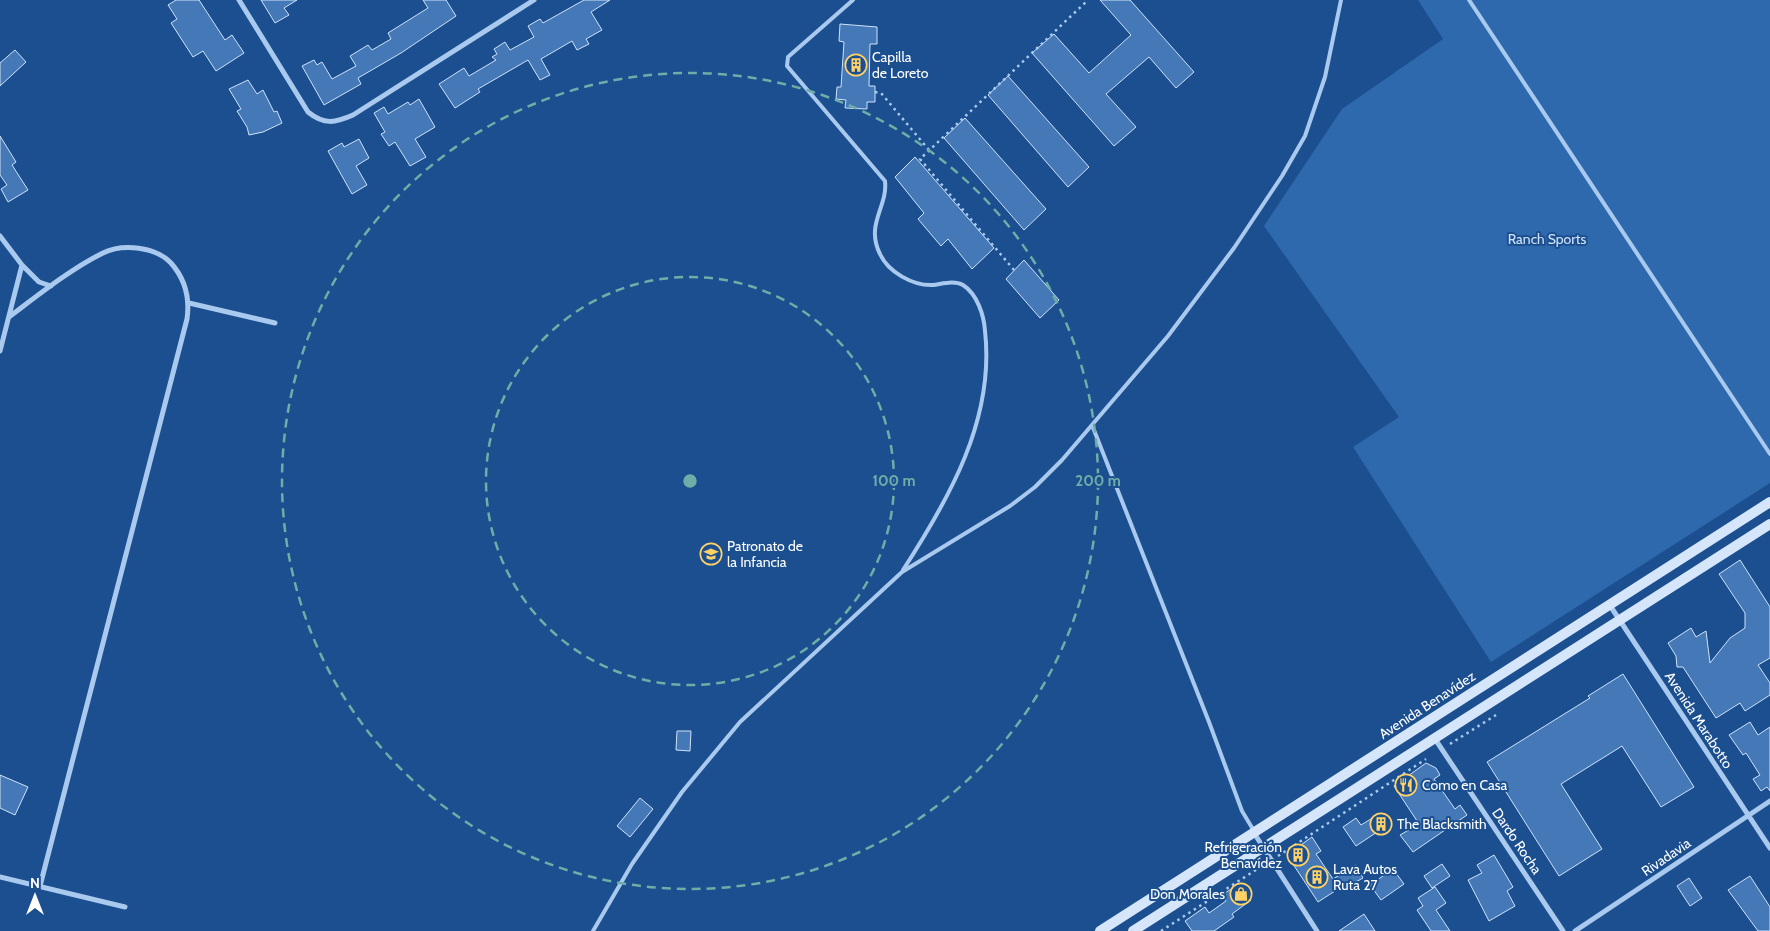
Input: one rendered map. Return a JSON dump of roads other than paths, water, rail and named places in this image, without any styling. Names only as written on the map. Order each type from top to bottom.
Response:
[{"type":"main road","name":"Avenida Benavídez","points":[[1100,931],[1770,502]]},
{"type":"main road","points":[[1133,931],[1770,524]]},
{"type":"street","points":[[239,0],[308,112],[318,120],[328,123],[340,121],[353,115],[534,0]]},
{"type":"street","points":[[0,236],[22,265],[39,282],[51,286]]},
{"type":"street","points":[[9,317],[51,286],[104,252],[127,247],[149,250],[168,260],[180,273],[189,303],[187,319],[40,886]]},
{"type":"street","points":[[0,351],[22,265]]},
{"type":"street","points":[[189,303],[275,323]]},
{"type":"street","name":"Avenida Marabotto","points":[[1609,604],[1770,848]]},
{"type":"street","name":"Dardo Rocha","points":[[1436,739],[1563,931]]},
{"type":"street","name":"Rivadavia","points":[[1575,931],[1770,801]]},
{"type":"street","points":[[1254,832],[1263,849],[1317,931]]},
{"type":"street","points":[[0,876],[125,908]]},
{"type":"lane","points":[[853,0],[788,58],[787,66],[885,181],[886,189],[877,213],[874,232],[879,252],[886,265],[902,277],[915,282],[931,285],[950,282],[962,285],[974,297],[984,318],[986,340],[982,393],[970,446],[929,530],[902,572]]},
{"type":"lane","points":[[593,931],[632,864],[682,792],[740,722],[902,572],[1010,506],[1034,487],[1092,425],[1168,336],[1234,248],[1282,176],[1305,136],[1317,105],[1341,0]]},
{"type":"lane","points":[[1469,0],[1770,454]]},
{"type":"lane","points":[[1092,425],[1242,811],[1254,832]]},
{"type":"place","name":"Capilla de Loreto","points":[[856,65]]},
{"type":"place","name":"Patronato de la Infancia","points":[[711,554]]},
{"type":"place","name":"Como en Casa","points":[[1406,785]]},
{"type":"place","name":"The Blacksmith","points":[[1381,824]]},
{"type":"place","name":"Refrigeración Benavídez","points":[[1298,855]]},
{"type":"place","name":"Lava Autos Ruta 27","points":[[1317,877]]},
{"type":"place","name":"Don Morales","points":[[1241,894]]},
{"type":"park label","name":"Ranch Sports","points":[[1547,239]]}]
